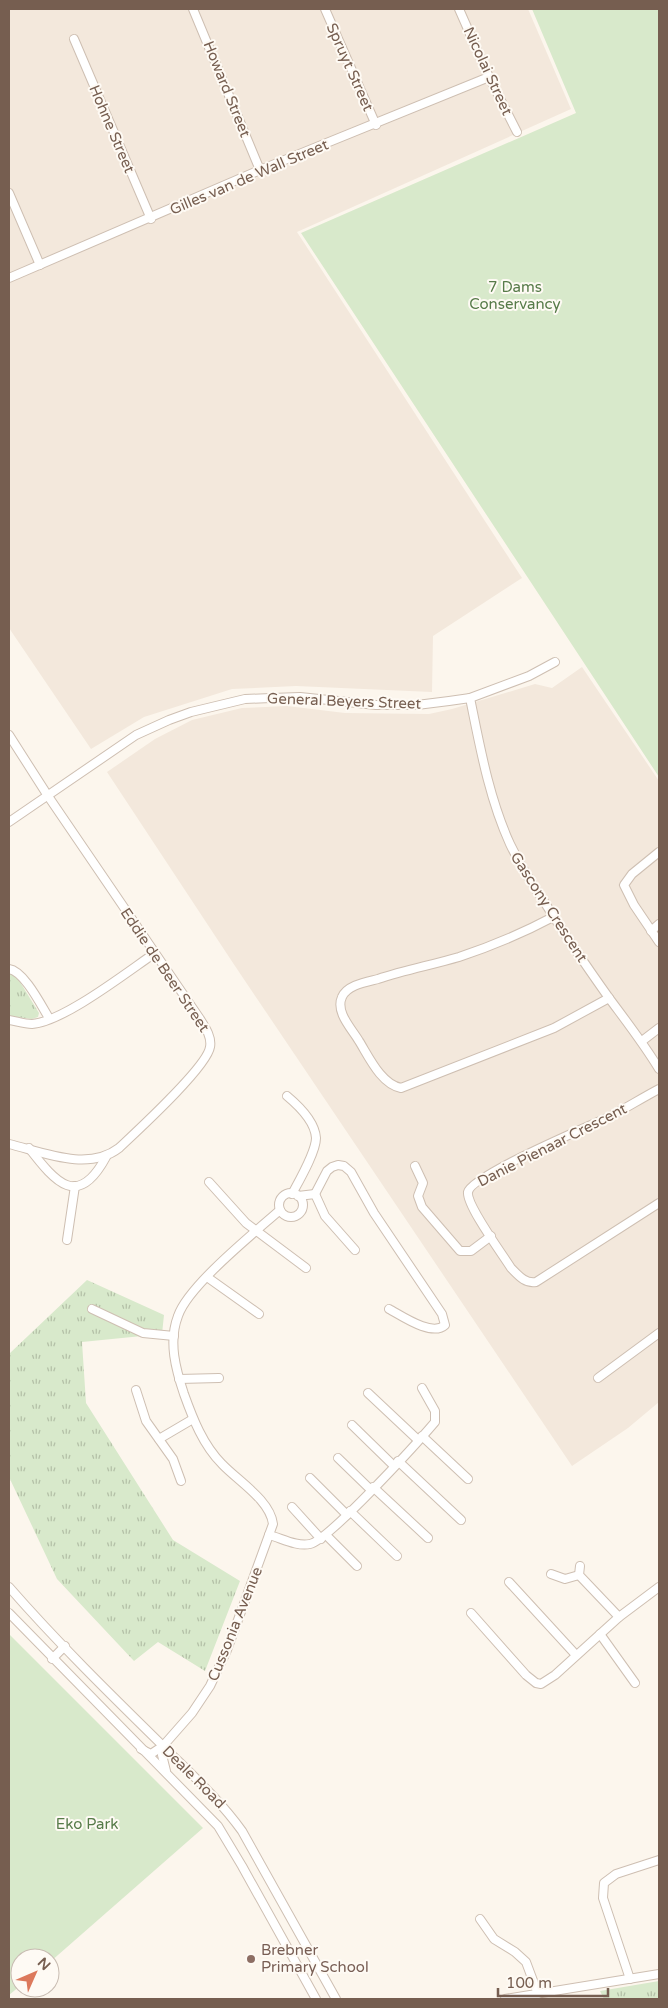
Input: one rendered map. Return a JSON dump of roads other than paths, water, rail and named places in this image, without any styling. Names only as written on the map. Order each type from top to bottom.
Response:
[{"type":"street","name":"Howard Street","points":[[193,9],[260,170]]},
{"type":"street","name":"Spruyt Street","points":[[325,9],[376,125]]},
{"type":"street","name":"Nicolai Street","points":[[459,9],[489,78],[517,132]]},
{"type":"street","name":"Hohne Street","points":[[74,39],[150,219]]},
{"type":"street","name":"Gilles van de Wall Street","points":[[9,278],[150,219],[260,170],[489,78]]},
{"type":"street","points":[[9,193],[40,265]]},
{"type":"street","name":"General Beyers Street","points":[[9,822],[136,735],[169,720],[223,704],[245,700],[300,696],[369,704],[402,705],[470,698],[529,676],[555,662]]},
{"type":"street","name":"Gascony Crescent","points":[[470,698],[484,765],[500,820],[522,868],[553,917],[609,998],[642,1041],[659,1069]]},
{"type":"street","name":"Eddie de Beer Street","points":[[9,734],[48,796],[200,1018],[210,1037],[211,1046],[204,1061],[192,1075],[119,1148],[106,1157]]},
{"type":"street","points":[[659,852],[632,874],[624,886],[659,942]]},
{"type":"street","points":[[553,917],[509,940],[351,987],[344,993],[340,1002],[344,1017],[385,1079],[396,1087],[401,1088],[554,1028],[609,998]]},
{"type":"street","points":[[651,932],[659,924]]},
{"type":"street","points":[[9,1020],[32,1024],[49,1018],[86,1000],[155,953]]},
{"type":"street","points":[[9,969],[16,972],[23,979],[49,1018]]},
{"type":"street","points":[[642,1041],[659,1028]]},
{"type":"street","name":"Danie Pienaar Crescent","points":[[659,1089],[610,1116],[524,1156],[474,1183],[468,1192],[473,1208],[519,1276],[526,1281],[536,1282],[659,1203]]},
{"type":"street","points":[[288,1096],[300,1107],[313,1129],[316,1139],[295,1195]]},
{"type":"street","points":[[9,1144],[70,1158],[96,1159],[106,1157]]},
{"type":"street","points":[[29,1148],[52,1177],[65,1184],[75,1186],[81,1186],[90,1181],[98,1172],[106,1157]]},
{"type":"street","points":[[315,1194],[327,1171],[332,1167],[344,1166],[351,1172],[362,1194],[442,1314],[444,1326],[439,1330],[430,1329],[389,1309]]},
{"type":"street","points":[[415,1166],[423,1183],[418,1196],[422,1206],[460,1251],[471,1251],[491,1236]]},
{"type":"street","points":[[209,1182],[246,1223],[306,1268]]},
{"type":"street","points":[[67,1240],[75,1186]]},
{"type":"street","points":[[295,1195],[303,1206],[299,1214],[291,1217],[282,1214],[280,1200],[288,1194],[315,1194]]},
{"type":"street","points":[[315,1194],[325,1216],[355,1250]]},
{"type":"street","points":[[159,1439],[193,1419],[175,1362],[174,1336],[178,1315],[187,1299],[207,1277],[280,1210]]},
{"type":"street","points":[[207,1277],[259,1314]]},
{"type":"street","points":[[92,1309],[143,1333],[174,1336]]},
{"type":"street","points":[[598,1378],[659,1333]]},
{"type":"street","points":[[179,1379],[219,1378]]},
{"type":"street","points":[[269,1534],[305,1544],[311,1544],[323,1537],[372,1489],[434,1422],[435,1411],[422,1388]]},
{"type":"street","points":[[136,1390],[146,1422],[173,1459],[181,1481]]},
{"type":"street","points":[[368,1393],[468,1480]]},
{"type":"street","name":"Cussonia Avenue","points":[[163,1746],[203,1699],[214,1680],[227,1650],[272,1524],[272,1517],[265,1504],[220,1462],[193,1419]]},
{"type":"street","points":[[352,1424],[461,1520]]},
{"type":"street","points":[[338,1458],[428,1538]]},
{"type":"street","points":[[310,1478],[397,1556]]},
{"type":"street","points":[[292,1507],[357,1566]]},
{"type":"street","points":[[579,1576],[580,1566]]},
{"type":"street","points":[[551,1574],[565,1579],[579,1576]]},
{"type":"street","points":[[579,1576],[619,1617]]},
{"type":"street","points":[[509,1582],[576,1656]]},
{"type":"street","name":"Deale Road","points":[[9,1587],[232,1816],[336,1999]]},
{"type":"street","points":[[471,1613],[526,1675],[541,1684],[547,1682],[619,1617],[659,1587]]},
{"type":"street","name":"Deale Road","points":[[9,1613],[52,1659],[218,1826],[316,1999]]},
{"type":"street","points":[[600,1634],[635,1682]]},
{"type":"street","points":[[52,1659],[65,1646]]},
{"type":"street","points":[[141,1749],[151,1754],[163,1746]]},
{"type":"street","points":[[163,1746],[163,1760],[168,1775]]},
{"type":"street","points":[[630,1979],[603,1898],[604,1883],[616,1874],[659,1860]]},
{"type":"street","points":[[266,1909],[280,1900]]},
{"type":"street","points":[[480,1919],[494,1939],[515,1952],[526,1962],[538,1994]]},
{"type":"street","points":[[505,1999],[659,1974]]},
{"type":"place","name":"Brebner Primary School","points":[[251,1959]]},
{"type":"park label","name":"7 Dams Conservancy","points":[[515,296]]},
{"type":"park label","name":"Eko Park","points":[[87,1824]]}]
